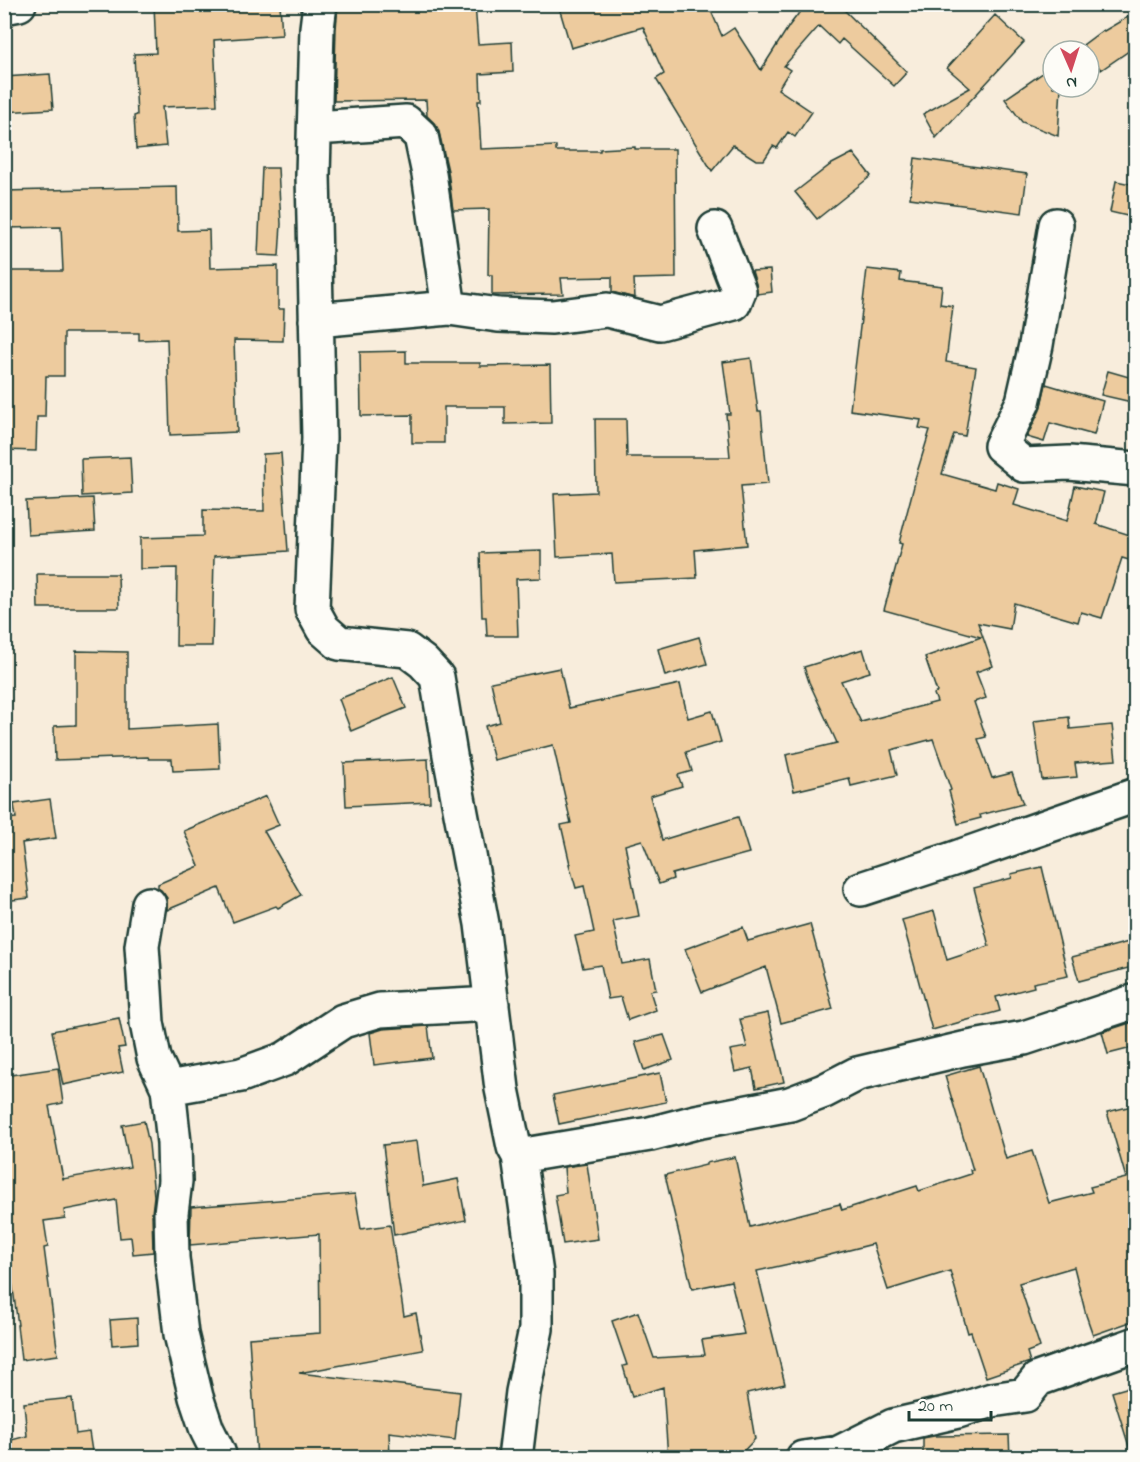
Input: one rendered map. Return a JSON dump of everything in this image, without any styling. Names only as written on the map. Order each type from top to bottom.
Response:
[{"type":"street","points":[[4,8],[19,4]]},
{"type":"street","points":[[320,4],[317,28],[314,175],[319,438],[312,609],[323,628],[339,643],[407,650],[437,677],[482,924],[502,1089],[514,1147],[519,1156],[536,1274],[536,1329],[523,1392],[515,1458]]},
{"type":"street","points":[[315,128],[406,122],[421,136],[449,308]]},
{"type":"street","points":[[1056,225],[1036,345],[1023,402],[1001,446],[1024,465],[1069,463],[1136,469]]},
{"type":"street","points":[[316,320],[449,308],[498,315],[552,317],[607,310],[660,323],[734,303],[739,291],[715,229]]},
{"type":"street","points":[[861,889],[1136,795]]},
{"type":"street","points":[[149,904],[142,946],[147,1023],[154,1058],[168,1088],[174,1143],[175,1181],[171,1213],[172,1258],[181,1334],[196,1396],[207,1430],[219,1452],[219,1458]]},
{"type":"street","points":[[519,1156],[650,1134],[696,1122],[790,1104],[824,1091],[857,1074],[963,1049],[1024,1038],[1136,1001]]},
{"type":"street","points":[[168,1088],[241,1075],[285,1059],[343,1021],[381,1010],[492,1004]]},
{"type":"street","points":[[803,1458],[839,1453],[893,1426],[958,1411],[992,1400],[1024,1395],[1038,1379],[1136,1344]]},
{"type":"building","points":[[154,4],[280,4],[282,35],[214,40],[217,105],[162,107],[166,146],[136,149],[134,54],[156,53]]},
{"type":"building","points":[[338,4],[401,4],[401,7],[475,4],[478,44],[512,42],[513,72],[480,74],[481,101],[478,101],[481,149],[556,146],[556,151],[600,151],[600,149],[635,147],[635,149],[675,149],[676,278],[634,279],[635,298],[612,292],[612,277],[561,278],[563,294],[492,295],[492,275],[488,275],[489,209],[453,210],[448,171],[439,132],[427,116],[426,100],[334,101]]},
{"type":"building","points":[[558,4],[708,4],[722,36],[734,28],[761,70],[802,9],[797,4],[838,4],[907,72],[894,86],[842,39],[838,44],[819,26],[784,66],[790,70],[778,89],[812,112],[795,137],[788,132],[777,148],[773,146],[764,160],[756,160],[733,145],[712,171],[656,79],[664,74],[643,27],[571,48]]},
{"type":"building","points":[[1136,12],[1136,46],[1101,70],[1101,39],[1091,39]]},
{"type":"building","points":[[995,15],[1024,42],[936,138],[923,114],[970,88],[947,68]]},
{"type":"building","points":[[50,74],[53,109],[4,112],[4,77]]},
{"type":"building","points":[[1041,74],[1041,99],[1060,99],[1058,136],[1022,122],[1005,99]]},
{"type":"building","points":[[853,153],[871,176],[817,219],[795,192],[830,165]]},
{"type":"building","points":[[915,158],[1027,174],[1022,213],[910,198]]},
{"type":"building","points":[[262,168],[278,168],[281,224],[279,256],[258,255]]},
{"type":"building","points":[[1116,181],[1136,185],[1136,218],[1110,212]]},
{"type":"building","points":[[177,187],[178,231],[209,230],[210,268],[278,266],[278,309],[284,309],[283,341],[234,340],[237,432],[170,435],[167,339],[139,340],[139,333],[64,333],[64,376],[46,376],[45,417],[37,417],[36,451],[4,450],[4,271],[63,271],[61,227],[4,228],[4,191]]},
{"type":"building","points":[[867,269],[901,273],[900,281],[942,286],[940,304],[953,306],[946,362],[976,367],[965,436],[954,434],[942,474],[995,489],[997,482],[1019,489],[1014,505],[1067,521],[1075,486],[1104,492],[1096,524],[1136,537],[1136,562],[1122,558],[1102,618],[1081,612],[1078,622],[1014,603],[1010,629],[978,623],[993,666],[976,672],[986,698],[974,702],[986,737],[978,739],[992,778],[1012,773],[1023,804],[980,815],[981,818],[958,824],[949,791],[951,790],[933,739],[891,750],[897,775],[851,786],[849,778],[794,791],[786,755],[837,743],[804,667],[863,649],[870,672],[841,681],[861,722],[937,702],[934,694],[937,692],[925,657],[981,637],[884,610],[902,544],[899,543],[914,482],[930,430],[919,428],[921,420],[850,410]]},
{"type":"building","points":[[770,270],[772,292],[757,294],[752,271]]},
{"type":"building","points":[[406,351],[406,363],[480,363],[480,366],[550,365],[551,423],[505,424],[505,407],[444,407],[444,443],[412,443],[412,415],[361,416],[360,352]]},
{"type":"building","points":[[751,358],[758,411],[761,411],[768,484],[741,486],[747,545],[695,550],[697,578],[614,582],[612,554],[557,557],[554,494],[596,492],[595,419],[626,419],[627,457],[730,457],[726,414],[730,414],[723,362]]},
{"type":"building","points":[[1108,371],[1136,379],[1136,403],[1101,395]]},
{"type":"building","points":[[1046,384],[1103,401],[1094,435],[1050,423],[1044,442],[1027,437],[1040,410]]},
{"type":"building","points":[[281,453],[288,551],[214,556],[212,646],[176,646],[177,568],[140,569],[140,538],[203,536],[203,510],[264,511],[263,454]]},
{"type":"building","points":[[130,457],[132,493],[82,496],[81,459]]},
{"type":"building","points":[[93,498],[95,531],[28,535],[26,501]]},
{"type":"building","points":[[541,551],[541,578],[516,579],[518,636],[487,636],[486,617],[482,617],[480,553]]},
{"type":"building","points":[[37,574],[118,574],[119,608],[38,608]]},
{"type":"building","points":[[699,637],[707,664],[665,676],[658,649]]},
{"type":"building","points":[[76,651],[127,652],[127,729],[218,724],[220,769],[173,771],[172,759],[149,759],[148,757],[55,760],[54,726],[76,725]]},
{"type":"building","points":[[560,668],[569,708],[680,684],[688,718],[712,711],[721,742],[686,752],[692,771],[678,775],[682,786],[650,796],[662,840],[738,817],[749,853],[672,874],[673,879],[659,884],[642,840],[625,845],[639,916],[613,921],[622,964],[650,959],[656,990],[650,991],[656,1010],[628,1020],[621,997],[608,999],[601,965],[583,968],[575,936],[594,932],[584,886],[576,888],[569,864],[561,825],[571,823],[553,745],[494,760],[485,726],[500,722],[491,682]]},
{"type":"building","points":[[393,677],[406,708],[351,731],[339,699]]},
{"type":"building","points":[[1069,717],[1070,729],[1112,725],[1116,760],[1075,763],[1077,777],[1042,780],[1034,721]]},
{"type":"building","points":[[428,759],[430,802],[346,806],[344,763]]},
{"type":"building","points":[[266,796],[279,825],[264,831],[301,895],[278,908],[276,906],[233,922],[219,888],[167,910],[167,898],[158,888],[158,884],[199,866],[184,831]]},
{"type":"building","points":[[50,799],[56,838],[22,843],[29,898],[4,901],[4,819],[16,818],[14,804]]},
{"type":"building","points":[[1042,867],[1068,976],[1033,983],[1034,987],[996,997],[1000,1011],[932,1030],[902,920],[934,911],[947,960],[989,946],[974,888],[1012,878],[1011,874]]},
{"type":"building","points":[[810,924],[833,1009],[781,1023],[766,967],[702,992],[685,949],[743,927],[748,941]]},
{"type":"building","points":[[1136,940],[1136,966],[1079,981],[1072,957]]},
{"type":"building","points":[[768,1013],[784,1082],[756,1088],[752,1068],[735,1072],[730,1050],[747,1047],[740,1019]]},
{"type":"building","points":[[119,1018],[125,1047],[118,1048],[123,1072],[63,1085],[52,1031]]},
{"type":"building","points":[[1136,1021],[1136,1047],[1108,1054],[1102,1032]]},
{"type":"building","points":[[428,1026],[432,1058],[374,1065],[370,1033],[383,1029]]},
{"type":"building","points":[[664,1035],[673,1060],[644,1070],[635,1042]]},
{"type":"building","points":[[979,1066],[1006,1159],[1032,1151],[1049,1203],[1092,1192],[1090,1187],[1126,1178],[1107,1112],[1136,1105],[1136,1320],[1093,1335],[1074,1267],[1019,1283],[1040,1347],[1027,1352],[1030,1362],[986,1377],[971,1332],[968,1333],[950,1271],[888,1290],[873,1244],[757,1271],[785,1384],[747,1393],[755,1439],[737,1458],[668,1458],[663,1387],[632,1397],[623,1366],[627,1365],[612,1321],[638,1312],[654,1358],[705,1355],[702,1340],[744,1334],[731,1281],[692,1289],[665,1175],[735,1157],[750,1227],[840,1204],[842,1210],[917,1186],[919,1191],[971,1174],[970,1170],[973,1170],[945,1076]]},
{"type":"building","points":[[58,1068],[63,1103],[49,1106],[63,1179],[130,1167],[122,1125],[144,1121],[149,1144],[154,1196],[153,1252],[133,1254],[131,1237],[120,1238],[116,1200],[64,1210],[65,1218],[44,1221],[48,1247],[44,1248],[58,1355],[21,1360],[8,1253],[4,1254],[4,1076]]},
{"type":"building","points":[[660,1073],[666,1102],[559,1124],[553,1095]]},
{"type":"building","points":[[417,1141],[423,1186],[458,1179],[466,1220],[394,1235],[383,1145]]},
{"type":"building","points":[[587,1164],[598,1239],[563,1244],[555,1195],[566,1193],[564,1167]]},
{"type":"building","points":[[355,1194],[361,1229],[390,1225],[404,1316],[416,1313],[423,1350],[299,1373],[460,1392],[455,1440],[389,1432],[390,1458],[257,1458],[249,1338],[320,1333],[319,1234],[190,1245],[191,1207]]},
{"type":"building","points":[[137,1318],[138,1343],[112,1345],[110,1320]]},
{"type":"building","points":[[1136,1385],[1136,1452],[1131,1453],[1112,1392]]},
{"type":"building","points":[[72,1398],[76,1434],[89,1432],[93,1458],[4,1458],[4,1442],[27,1436],[24,1403]]},
{"type":"building","points":[[1009,1435],[1010,1458],[923,1458],[923,1438]]}]
